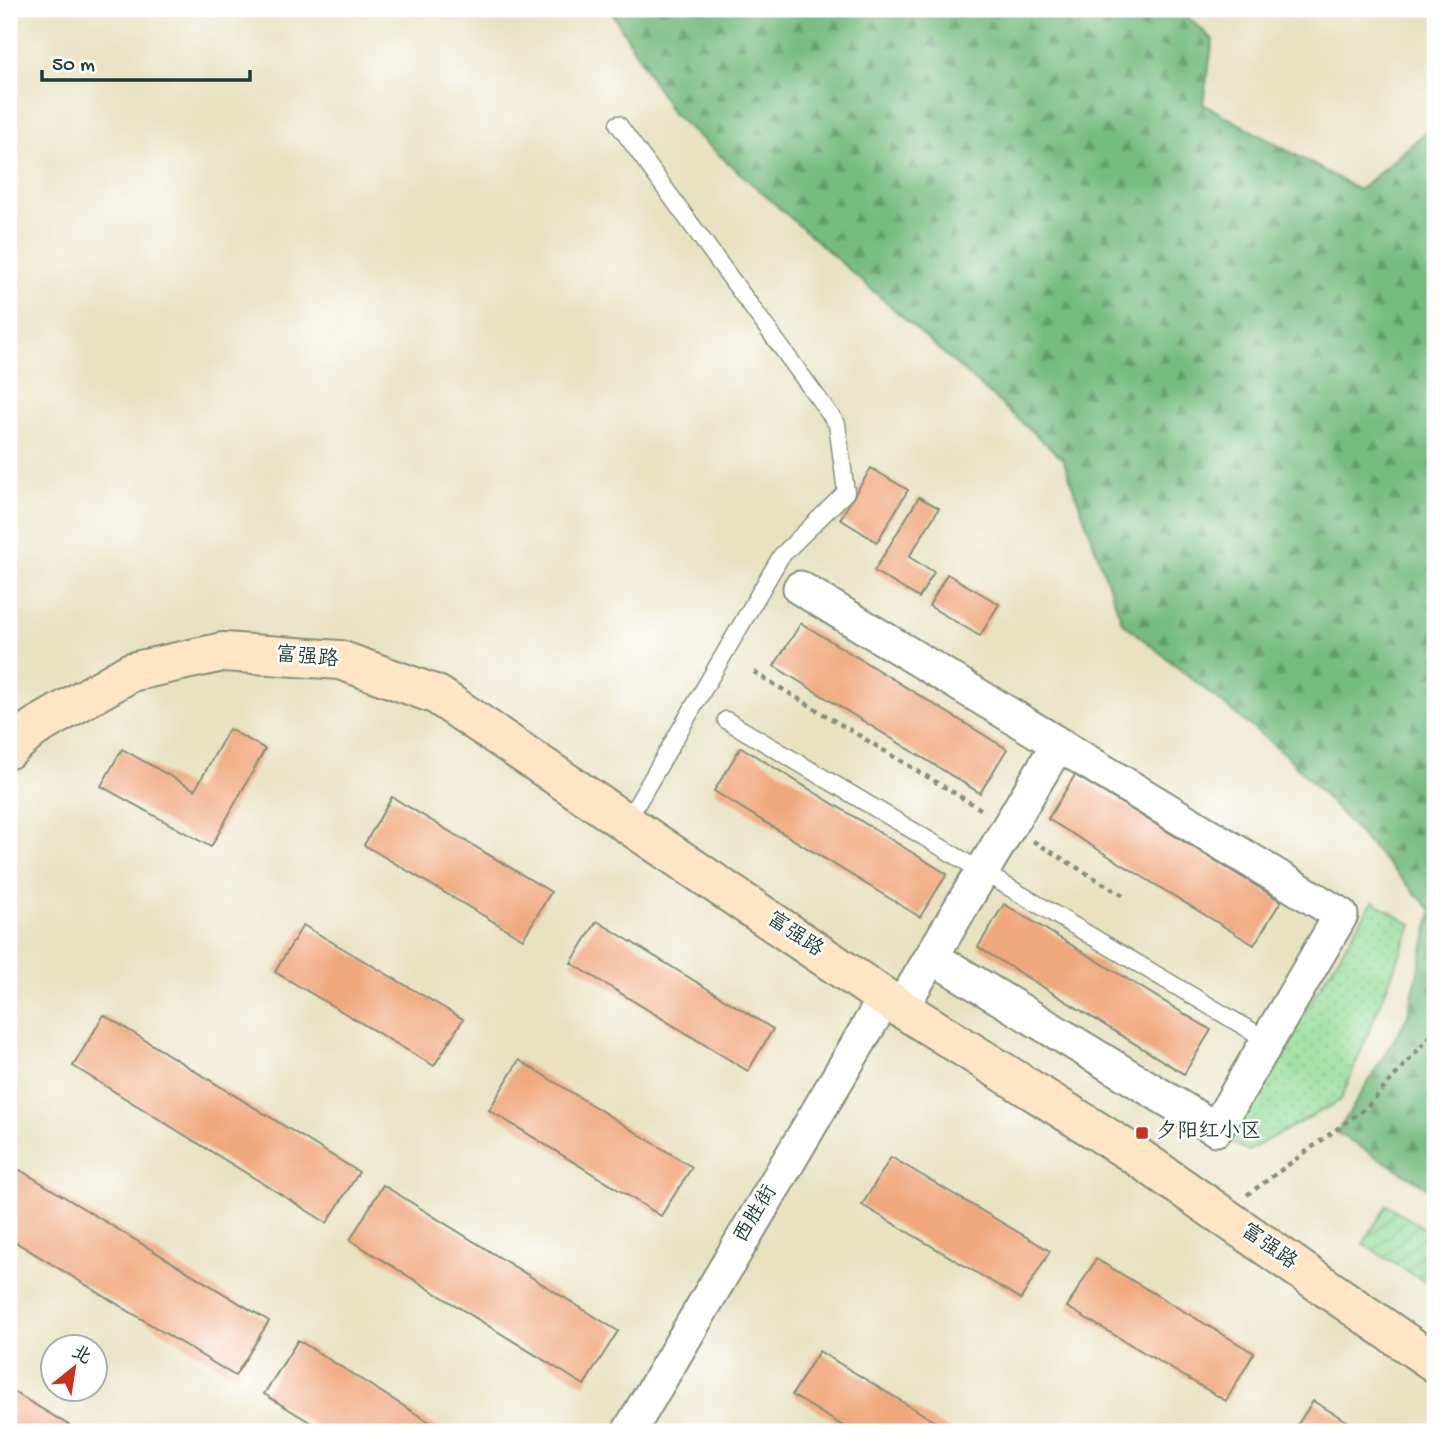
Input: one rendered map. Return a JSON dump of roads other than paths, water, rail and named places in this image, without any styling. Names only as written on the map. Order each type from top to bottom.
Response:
[{"type":"street","points":[[800,588],[1341,915],[1216,1129],[932,957]]},
{"type":"street","name":"富强路","points":[[9,749],[34,728],[131,672],[223,652],[340,660],[437,695],[893,1003],[1132,1153],[1435,1363]]},
{"type":"street","name":"西胜街","points":[[629,1432],[893,1003],[932,957],[1058,744]]},
{"type":"lane","points":[[618,124],[837,424],[846,492],[781,556],[625,822]]},
{"type":"lane","points":[[726,720],[1267,1040]]},
{"type":"place","name":"夕阳红小区","points":[[1142,1133]]}]
